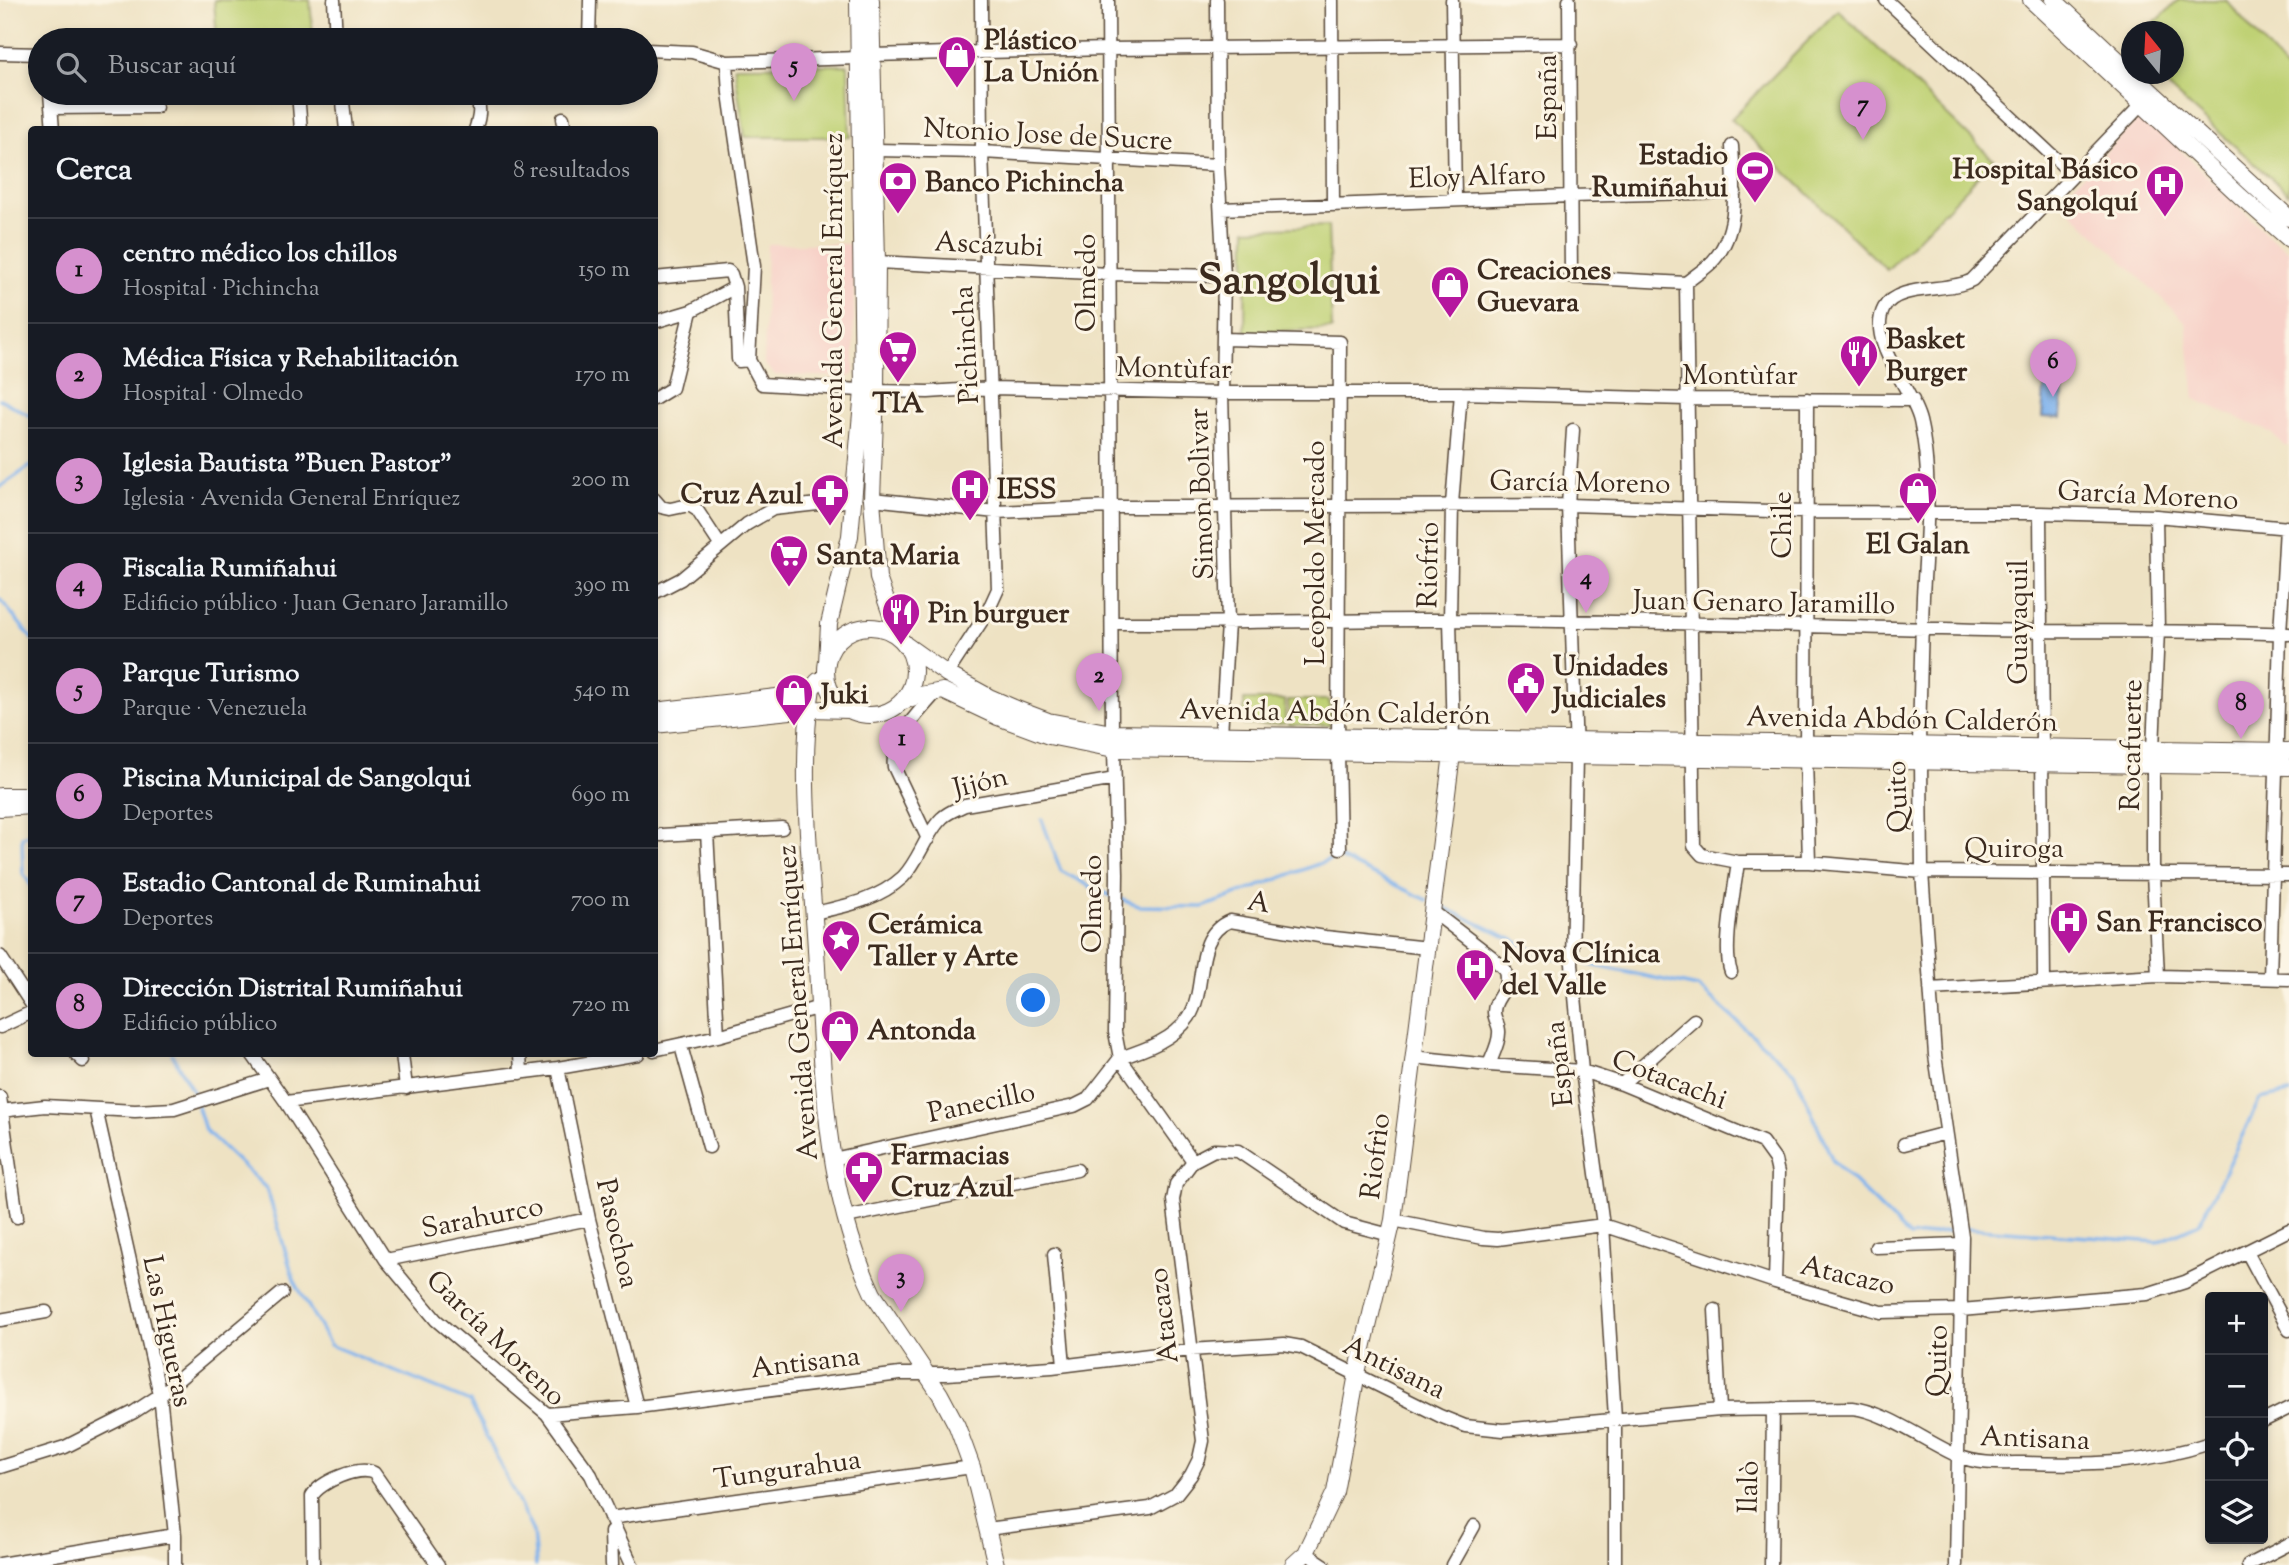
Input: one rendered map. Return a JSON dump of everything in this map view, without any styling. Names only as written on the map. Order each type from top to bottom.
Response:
[{"type":"main road","name":"Avenida General Enríquez","points":[[827,666],[829,624],[845,563],[870,391],[877,262],[875,150],[858,0]]},
{"type":"main road","name":"Avenida General Enríquez","points":[[871,0],[865,56],[872,499],[878,578],[902,641]]},
{"type":"main road","points":[[2031,0],[2289,218]]},
{"type":"main road","points":[[2054,0],[2121,63]]},
{"type":"main road","points":[[2139,84],[2147,98],[2240,196],[2289,239]]},
{"type":"main road","points":[[658,711],[794,695],[813,688],[827,666],[835,645],[842,637],[860,628],[880,628],[902,641],[912,656],[913,681],[901,702]]},
{"type":"main road","name":"Avenida Abdón Calderón","points":[[902,641],[947,674],[989,697],[1048,721],[1113,741],[1221,734],[1338,735],[1453,746]]},
{"type":"main road","points":[[827,666],[832,694],[844,710]]},
{"type":"main road","name":"Avenida General Enríquez","points":[[813,688],[807,764],[826,1104],[832,1159],[846,1217],[873,1294],[940,1394],[957,1426],[972,1467],[996,1565]]},
{"type":"main road","points":[[658,725],[810,709],[844,710],[872,715],[882,713],[901,702],[937,691]]},
{"type":"main road","name":"Avenida Abdón Calderón","points":[[937,691],[1049,736],[1113,741],[1338,752],[1453,746],[2282,759]]},
{"type":"main road","points":[[808,736],[819,721],[844,710]]},
{"type":"main road","name":"Riofrìo","points":[[1293,1565],[1306,1553],[1335,1492],[1357,1374],[1391,1228],[1453,746]]},
{"type":"main road","points":[[0,796],[28,796]]},
{"type":"main road","points":[[0,808],[28,806]]},
{"type":"street","points":[[334,0],[335,28]]},
{"type":"street","points":[[589,28],[590,0]]},
{"type":"street","name":"Pichincha","points":[[947,674],[987,613],[998,589],[992,388],[985,267],[981,0]]},
{"type":"street","name":"Olmedo","points":[[1108,0],[1113,741],[1117,874],[1115,1032],[1120,1058]]},
{"type":"street","name":"Simon Bolìvar","points":[[1217,0],[1218,165],[1224,276],[1222,393],[1228,624],[1221,734]]},
{"type":"street","points":[[1332,0],[1333,205]]},
{"type":"street","points":[[1452,0],[1455,200]]},
{"type":"street","name":"España","points":[[1569,0],[1571,277],[1686,283]]},
{"type":"street","points":[[1886,0],[2073,175]]},
{"type":"street","points":[[658,51],[692,52],[727,62],[1108,49],[1570,44]]},
{"type":"street","points":[[0,53],[28,54]]},
{"type":"street","points":[[658,278],[728,271],[735,287],[738,359],[749,360],[754,266],[727,62]]},
{"type":"street","name":"Quito","points":[[1956,1565],[1961,1240],[1935,1055],[1922,872],[1922,628],[1928,513],[1923,437],[1913,400],[1886,351],[1880,332],[1880,318],[1885,306],[1894,297],[1952,287],[1972,280],[2147,98]]},
{"type":"street","points":[[51,105],[52,126]]},
{"type":"street","points":[[299,105],[301,126]]},
{"type":"street","points":[[343,105],[346,126]]},
{"type":"street","points":[[477,126],[480,117],[479,105]]},
{"type":"street","points":[[51,108],[156,107]]},
{"type":"street","points":[[1686,283],[1713,261],[1731,229],[1735,192],[1731,146]]},
{"type":"street","name":"Ntonio Jose de Sucre","points":[[875,150],[982,152],[1218,165]]},
{"type":"street","name":"Eloy Alfaro","points":[[1221,209],[1735,192]]},
{"type":"street","name":"Ascázubi","points":[[877,262],[1110,274],[1224,276]]},
{"type":"street","name":"Quiroga","points":[[1686,283],[1694,846],[1702,855],[1738,862],[1810,862],[1922,872],[2289,875]]},
{"type":"street","points":[[658,321],[691,311],[735,287]]},
{"type":"street","points":[[658,397],[672,388],[691,311]]},
{"type":"street","name":"Leopoldo Mercado","points":[[1223,340],[1340,342],[1340,848]]},
{"type":"street","name":"Montùfar","points":[[749,360],[762,384],[870,391],[928,392],[992,388],[1913,400]]},
{"type":"street","name":"Riofrío","points":[[1453,746],[1450,620],[1452,504],[1461,393]]},
{"type":"street","name":"Chile","points":[[1807,399],[1805,626],[1810,862]]},
{"type":"street","name":"España","points":[[1573,430],[1568,505],[1575,748],[1572,964],[1582,1071],[1603,1225],[1615,1418],[1615,1565]]},
{"type":"street","name":"García Moreno","points":[[872,499],[996,512],[1111,507],[1339,504],[1568,505],[1805,512],[2156,516],[2287,528]]},
{"type":"street","points":[[658,591],[681,579],[747,524],[773,509],[854,500]]},
{"type":"street","points":[[658,504],[670,509],[689,505],[697,510],[720,545]]},
{"type":"street","name":"Guayaquil","points":[[2040,513],[2043,982]]},
{"type":"street","name":"Rocafuerte","points":[[2156,516],[2158,631],[2153,757],[2153,874],[2158,976]]},
{"type":"street","points":[[2270,978],[2273,875],[2282,759],[2287,528]]},
{"type":"street","name":"Juan Genaro Jaramillo","points":[[1112,623],[1450,620],[2284,634]]},
{"type":"street","points":[[928,839],[894,767],[893,759],[903,733],[937,691]]},
{"type":"street","name":"Jijón","points":[[814,912],[850,906],[882,893],[904,876],[941,819],[965,805],[1115,779]]},
{"type":"street","points":[[661,835],[782,828]]},
{"type":"street","points":[[707,832],[718,1036]]},
{"type":"street","points":[[1731,972],[1728,950],[1738,862]]},
{"type":"street","points":[[1433,904],[1505,970],[1506,988],[1496,1003],[1494,1013],[1499,1035],[1489,1065]]},
{"type":"street","name":"A","points":[[1120,1058],[1142,1051],[1167,1038],[1189,1018],[1195,1007],[1210,936],[1218,927],[1230,921],[1325,937],[1428,948]]},
{"type":"street","points":[[0,956],[28,999]]},
{"type":"street","points":[[1930,989],[2158,976],[2289,979]]},
{"type":"street","points":[[658,1050],[820,1007]]},
{"type":"street","points":[[0,1027],[28,1014]]},
{"type":"street","points":[[1622,1084],[1693,1020]]},
{"type":"street","points":[[681,1046],[709,1147]]},
{"type":"street","name":"García Moreno","points":[[255,1057],[386,1260],[436,1320],[547,1414],[591,1475],[632,1565]]},
{"type":"street","points":[[402,1057],[406,1088]]},
{"type":"street","points":[[520,1057],[521,1073]]},
{"type":"street","points":[[286,1102],[521,1073],[621,1057]]},
{"type":"street","name":"Cotacachi","points":[[1413,1057],[1582,1071],[1622,1084],[1762,1142],[1775,1160],[1778,1173],[1775,1282]]},
{"type":"street","points":[[1120,1058],[1193,1161]]},
{"type":"street","name":"Panecillo","points":[[832,1159],[1074,1106],[1088,1099],[1120,1058]]},
{"type":"street","name":"Pasochoa","points":[[558,1068],[589,1219],[637,1407]]},
{"type":"street","points":[[1,1111],[45,1106],[135,1111],[174,1109],[269,1079]]},
{"type":"street","points":[[0,1097],[17,1217]]},
{"type":"street","name":"Las Higueras","points":[[96,1109],[160,1395],[175,1535],[175,1565]]},
{"type":"street","points":[[1904,1144],[1946,1133]]},
{"type":"street","name":"Atacazo","points":[[987,1529],[1150,1508],[1176,1494],[1191,1475],[1199,1459],[1203,1441],[1173,1200],[1176,1184],[1193,1161],[1214,1150],[1238,1151],[1344,1223],[1498,1239],[1603,1225],[1775,1282],[1881,1312],[1961,1310],[2147,1294],[2185,1282],[2289,1230]]},
{"type":"street","points":[[846,1217],[1077,1170]]},
{"type":"street","name":"Sarahurco","points":[[386,1260],[589,1219]]},
{"type":"street","points":[[1877,1247],[1961,1240]]},
{"type":"street","points":[[2247,1252],[2289,1330]]},
{"type":"street","points":[[1054,1254],[1065,1365]]},
{"type":"street","points":[[0,1466],[65,1447],[134,1412],[160,1395],[282,1293]]},
{"type":"street","points":[[1716,1310],[1720,1410]]},
{"type":"street","points":[[0,1320],[46,1312]]},
{"type":"street","name":"Antisana","points":[[547,1414],[637,1407],[900,1374],[947,1374],[1065,1365],[1190,1349],[1294,1345],[1465,1426],[1503,1430],[1720,1410],[1862,1409],[1959,1456],[1978,1462],[2091,1465],[2182,1453],[2205,1445]]},
{"type":"street","points":[[2268,1418],[2289,1408]]},
{"type":"street","name":"Ilalò","points":[[1771,1565],[1773,1409]]},
{"type":"street","name":"Tungurahua","points":[[610,1518],[972,1467]]},
{"type":"street","points":[[313,1565],[312,1496],[317,1487],[357,1470],[367,1469],[374,1473],[438,1565]]},
{"type":"street","name":"García Moreno","points":[[610,1518],[612,1565]]},
{"type":"street","points":[[1452,1565],[1474,1526]]},
{"type":"street","points":[[0,1564],[175,1535]]},
{"type":"street","points":[[2248,1565],[2289,1544]]},
{"type":"street","points":[[1306,1553],[1325,1565]]},
{"type":"shaded area","points":[[2143,114],[2270,237],[2289,251],[2289,446],[2284,446],[2272,433],[2195,399],[2186,322],[2059,200]]},
{"type":"shaded area","points":[[767,244],[854,244],[854,373],[849,377],[775,375],[764,364]]},
{"type":"green space","points":[[214,0],[310,0],[312,28],[216,28]]},
{"type":"green space","points":[[2179,0],[2226,0],[2289,73],[2289,194],[2164,84],[2184,84],[2184,21],[2157,21]]},
{"type":"green space","points":[[1838,10],[1994,160],[1887,270],[1731,119]]},
{"type":"green space","points":[[848,65],[850,137],[745,137],[734,66]]},
{"type":"green space","points":[[1328,226],[1332,329],[1245,332],[1246,229]]},
{"type":"green space","points":[[1244,700],[1285,700],[1285,724],[1244,725]]},
{"type":"green space","points":[[1288,700],[1329,700],[1330,725],[1289,725]]},
{"type":"water","points":[[2045,376],[2064,377],[2061,418],[2042,417]]},
{"type":"waterway","points":[[0,399],[28,415]]},
{"type":"waterway","points":[[0,487],[28,468]]},
{"type":"waterway","points":[[0,599],[28,634]]},
{"type":"waterway","points":[[1042,820],[1061,871],[1097,890],[1138,906],[1203,907],[1337,857],[1427,900]]},
{"type":"waterway","points":[[28,835],[22,837],[23,873],[28,881]]},
{"type":"waterway","points":[[1437,904],[1545,955],[1560,959]]},
{"type":"waterway","points":[[1587,964],[1698,987],[1794,1072],[1833,1161],[1910,1237],[1957,1230]]},
{"type":"waterway","points":[[174,1057],[194,1094],[205,1130],[267,1189],[294,1280],[330,1345],[470,1402],[533,1532],[536,1565]]},
{"type":"waterway","points":[[1964,1228],[2158,1242],[2199,1224],[2260,1099],[2289,1093]]},
{"type":"place","name":"Plástico La Unión","points":[[957,89]]},
{"type":"place","name":"Parque Turismo","points":[[794,101]]},
{"type":"place","name":"Estadio Cantonal de Ruminahui","points":[[1863,140]]},
{"type":"place","name":"Estadio Rumiñahui","points":[[1755,204]]},
{"type":"place","name":"Banco Pichincha","points":[[898,215]]},
{"type":"place","name":"Hospital Básico Sangolquí","points":[[2165,218]]},
{"type":"place","name":"Creaciones Guevara","points":[[1450,319]]},
{"type":"place","name":"TIA","points":[[898,384]]},
{"type":"place","name":"Basket Burger","points":[[1859,388]]},
{"type":"place","name":"Piscina Municipal de Sangolqui","points":[[2053,397]]},
{"type":"place","name":"IESS","points":[[970,522]]},
{"type":"place","name":"El Galan","points":[[1918,525]]},
{"type":"place","name":"Cruz Azul","points":[[830,527]]},
{"type":"place","name":"Santa Maria","points":[[789,588]]},
{"type":"place","name":"Fiscalia Rumiñahui","points":[[1586,613]]},
{"type":"place","name":"Pin burguer","points":[[901,646]]},
{"type":"place","name":"Médica Física y Rehabilitación","points":[[1099,711]]},
{"type":"place","name":"Unidades Judiciales","points":[[1526,715]]},
{"type":"place","name":"Juki","points":[[794,727]]},
{"type":"place","name":"Dirección Distrital Rumiñahui","points":[[2241,739]]},
{"type":"place","name":"centro médico los chillos","points":[[902,774]]},
{"type":"place","name":"San Francisco","points":[[2069,955]]},
{"type":"place","name":"Cerámica Taller y Arte","points":[[841,973]]},
{"type":"place","name":"Nova Clínica del Valle","points":[[1475,1002]]},
{"type":"place","name":"Antonda","points":[[840,1063]]},
{"type":"place","name":"Farmacias Cruz Azul","points":[[864,1204]]},
{"type":"place","name":"Iglesia Bautista \"Buen Pastor\"","points":[[901,1312]]},
{"type":"district","name":"Sangolqui","points":[[1289,278]]}]
